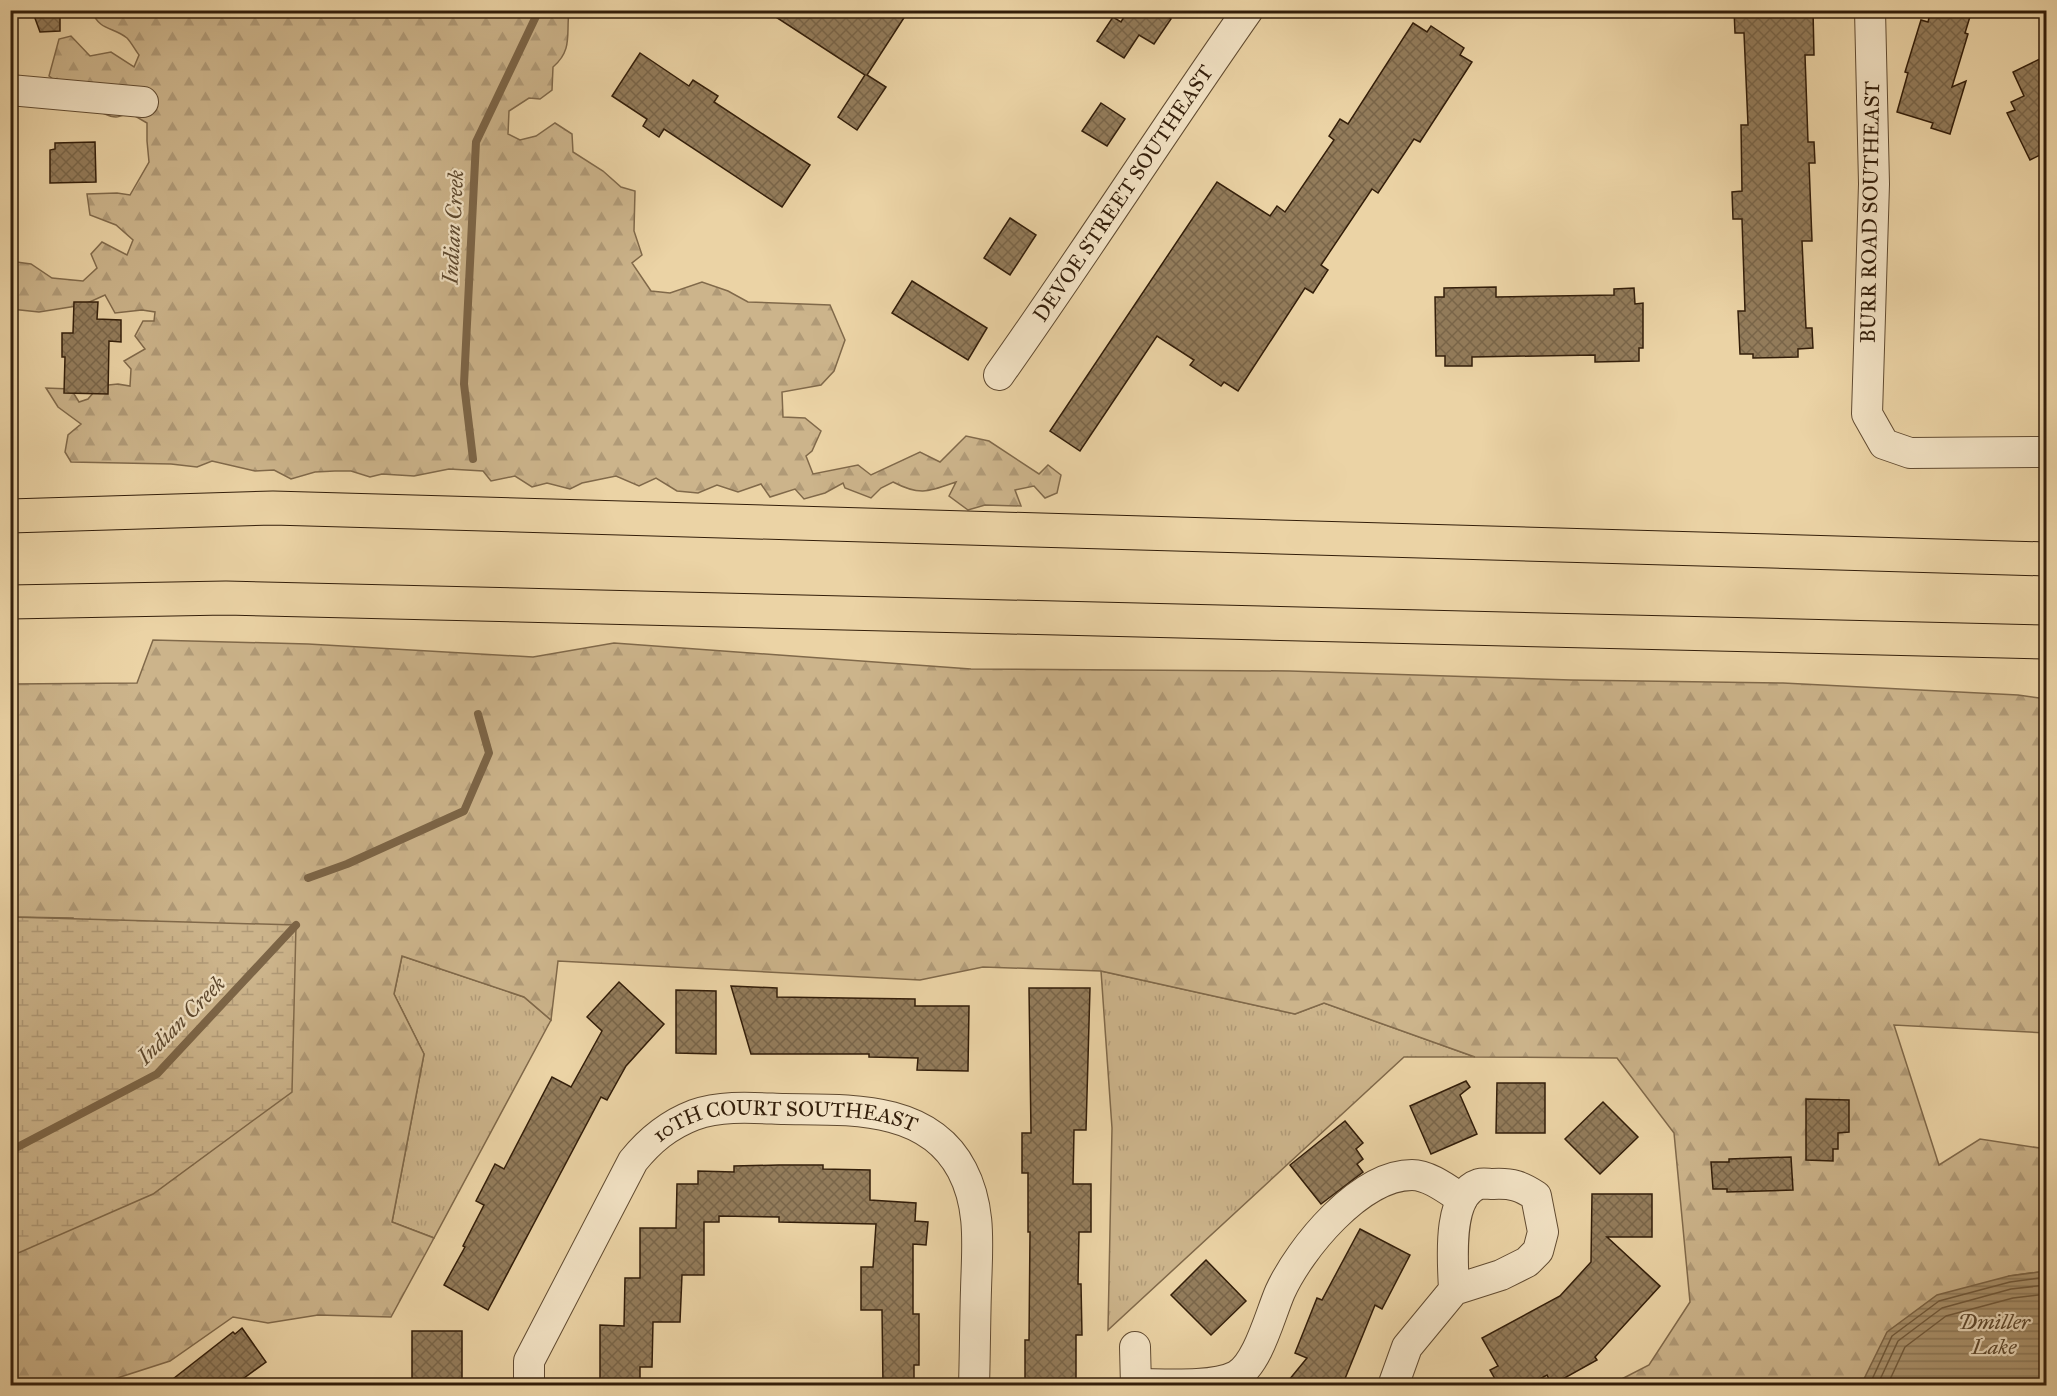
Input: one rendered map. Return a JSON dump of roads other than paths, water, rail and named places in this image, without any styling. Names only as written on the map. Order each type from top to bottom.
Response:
[{"type":"highway","points":[[10,516],[273,508],[2046,559]]},
{"type":"highway","points":[[10,602],[226,598],[2046,642]]},
{"type":"street","name":"DEVOE STREET SOUTHEAST","points":[[999,375],[1056,295],[1248,10]]},
{"type":"street","name":"BURR ROAD SOUTHEAST","points":[[1870,10],[1874,184],[1867,414],[1884,444],[1910,453],[2046,452]]},
{"type":"street","points":[[10,90],[143,102]]},
{"type":"street","name":"10TH COURT SOUTHEAST","points":[[529,1386],[529,1361],[633,1161],[652,1139],[674,1124],[695,1115],[727,1108],[861,1110],[886,1114],[920,1127],[946,1147],[961,1167],[973,1192],[978,1220],[974,1386]]},
{"type":"street","points":[[1135,1347],[1136,1385],[1185,1385],[1236,1376],[1248,1366],[1252,1359],[1280,1293],[1300,1258],[1313,1240],[1367,1191],[1392,1177],[1415,1175],[1443,1186],[1461,1199]]},
{"type":"street","points":[[1393,1386],[1407,1347],[1454,1290],[1501,1275],[1527,1262],[1538,1251],[1543,1232],[1536,1196],[1520,1186],[1502,1183],[1478,1185],[1461,1199],[1455,1219],[1452,1246],[1454,1290]]},
{"type":"water","name":"Dmiller Lake","points":[[2046,1271],[2046,1385],[1861,1385],[1887,1332],[1937,1295],[2009,1276]]},
{"type":"waterway","name":"Indian Creek","points":[[473,459],[464,384],[476,142],[539,10]]},
{"type":"waterway","name":"Indian Creek","points":[[308,878],[347,864],[464,811],[489,753],[478,714]]},
{"type":"waterway","name":"Indian Creek","points":[[10,1151],[157,1074],[296,925]]}]
